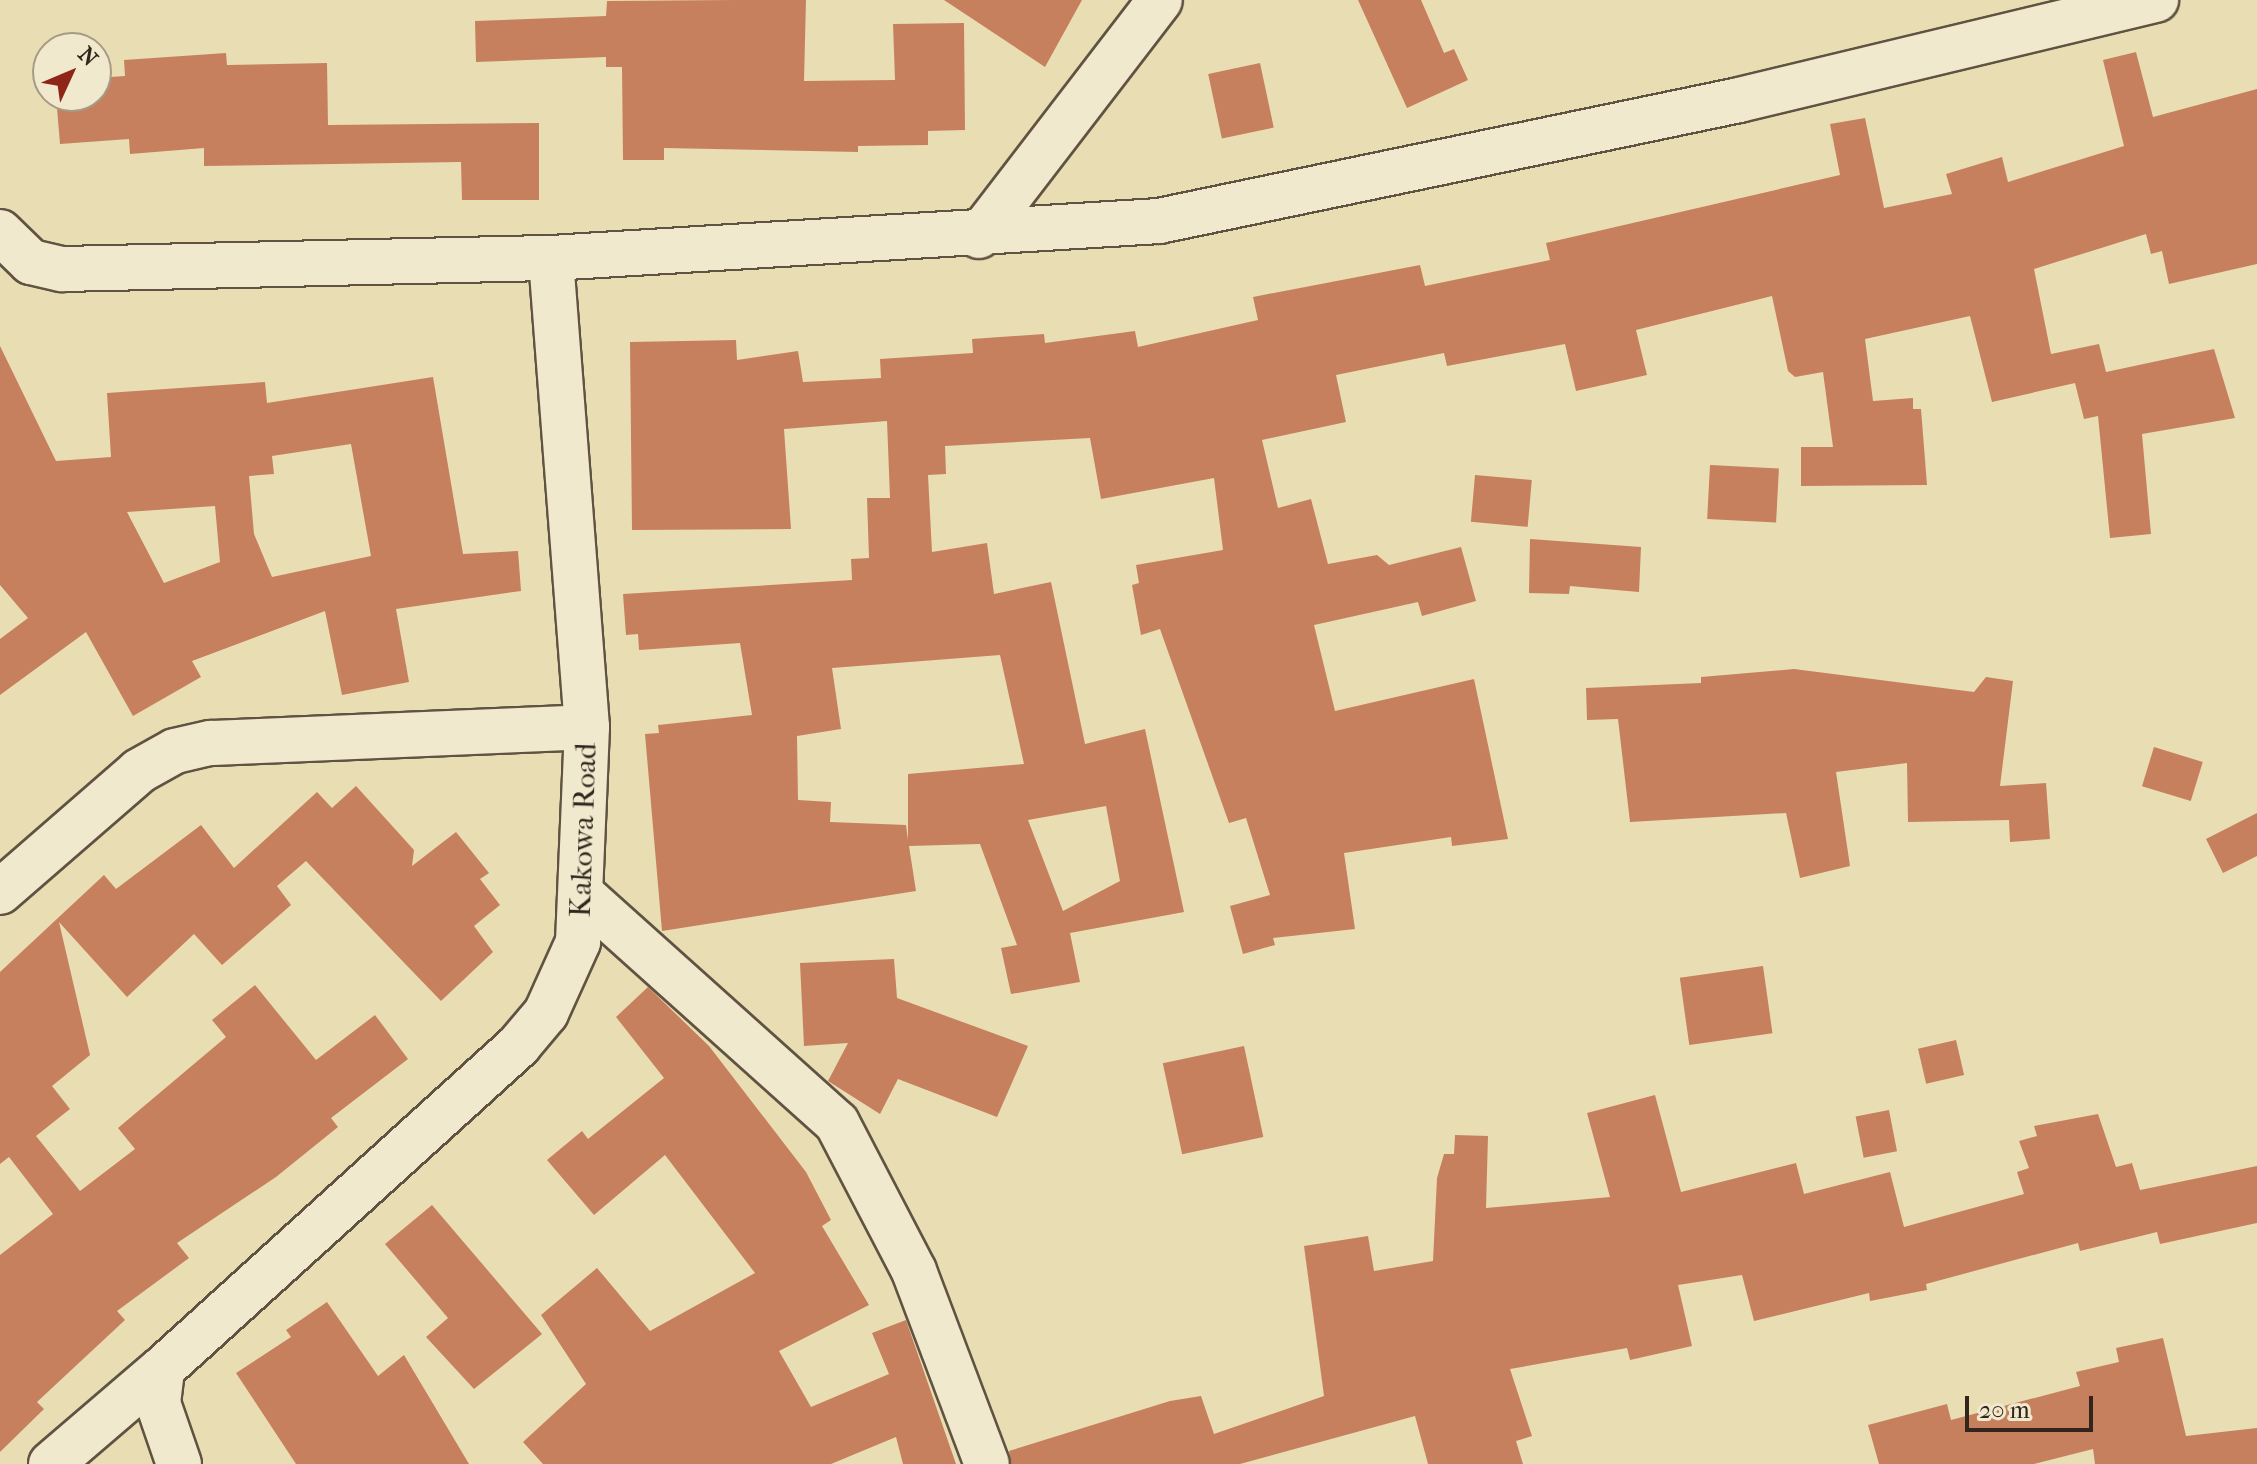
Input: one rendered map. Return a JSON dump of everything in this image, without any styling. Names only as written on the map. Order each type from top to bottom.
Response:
[{"type":"street","points":[[979,236],[1160,0]]},
{"type":"street","points":[[3,243],[62,269],[551,258],[979,236],[1159,221],[1265,202],[1739,100],[2156,0]]},
{"type":"street","name":"Kakowa Road","points":[[51,1464],[162,1369],[519,1045],[565,978],[585,897],[587,727],[551,258]]},
{"type":"street","points":[[0,892],[139,771],[175,751],[211,743],[587,727]]},
{"type":"street","points":[[585,897],[837,1123],[914,1271],[987,1464]]},
{"type":"street","points":[[162,1369],[158,1403],[179,1464]]},
{"type":"building","points":[[806,0],[804,81],[895,80],[893,24],[964,23],[965,130],[928,131],[928,145],[858,146],[858,152],[664,148],[664,160],[623,160],[622,67],[606,67],[606,57],[476,62],[475,21],[606,16],[607,1]]},
{"type":"building","points":[[944,0],[1082,0],[1045,67]]},
{"type":"building","points":[[1358,0],[1421,0],[1444,53],[1454,49],[1468,80],[1407,108]]},
{"type":"building","points":[[2136,52],[2153,117],[2257,89],[2257,264],[2169,284],[2162,251],[2151,254],[2146,234],[2034,269],[2051,354],[2099,344],[2106,372],[2214,349],[2235,418],[2142,434],[2151,534],[2110,538],[2098,416],[2084,419],[2075,383],[1992,402],[1970,316],[1865,339],[1873,401],[1913,398],[1913,409],[1921,409],[1927,485],[1801,486],[1801,447],[1833,447],[1823,372],[1795,377],[1788,371],[1772,296],[1636,330],[1647,375],[1576,391],[1565,344],[1447,366],[1444,353],[1336,375],[1346,422],[1262,440],[1278,508],[1311,499],[1328,564],[1377,555],[1389,565],[1461,547],[1476,601],[1422,616],[1418,602],[1314,625],[1335,711],[1474,679],[1508,839],[1452,846],[1451,837],[1344,853],[1355,929],[1273,938],[1275,945],[1243,954],[1230,906],[1270,895],[1246,818],[1229,823],[1160,629],[1141,635],[1132,585],[1139,583],[1136,565],[1223,550],[1214,478],[1101,499],[1090,438],[945,446],[946,474],[928,475],[932,552],[987,543],[994,594],[1051,582],[1085,744],[1145,729],[1184,912],[1070,933],[1080,982],[1011,994],[1001,948],[1017,945],[980,844],[909,846],[916,891],[662,931],[645,734],[659,733],[658,725],[752,715],[740,643],[639,650],[638,634],[626,635],[623,594],[852,580],[851,559],[869,558],[867,498],[890,498],[887,421],[784,429],[791,529],[632,530],[630,342],[736,340],[737,360],[798,351],[803,382],[881,378],[880,359],[973,353],[972,339],[1044,334],[1045,343],[1135,331],[1138,347],[1258,320],[1253,297],[1420,265],[1425,286],[1550,260],[1546,243],[1840,175],[1830,124],[1865,118],[1884,208],[1952,194],[1946,174],[2002,157],[2008,182],[2124,146],[2103,60]],"holes":[[[1000,655],[1024,764],[908,774],[908,840],[906,825],[830,822],[831,802],[798,800],[797,736],[841,729],[832,668]],[[1106,806],[1120,881],[1063,911],[1028,820]]]},
{"type":"building","points":[[226,53],[227,65],[327,63],[328,125],[539,123],[539,200],[462,200],[461,162],[204,166],[204,148],[130,154],[129,139],[60,144],[57,112],[112,112],[112,77],[125,76],[124,60]]},
{"type":"building","points":[[1260,63],[1274,128],[1222,139],[1208,74]]},
{"type":"building","points":[[0,346],[56,461],[111,457],[107,393],[265,382],[267,403],[433,377],[463,554],[518,551],[521,591],[396,609],[409,682],[342,695],[325,611],[192,661],[201,677],[133,716],[86,632],[0,695],[0,639],[28,618],[0,585]],"holes":[[[351,444],[371,556],[272,577],[254,534],[249,476],[274,474],[272,456]],[[215,506],[220,562],[164,583],[127,512]]]},
{"type":"building","points":[[1710,465],[1779,469],[1776,523],[1707,519]]},
{"type":"building","points":[[1475,475],[1532,480],[1528,527],[1471,522]]},
{"type":"building","points":[[1530,539],[1641,547],[1639,592],[1570,586],[1569,594],[1529,593]]},
{"type":"building","points":[[1794,669],[1974,692],[1986,677],[2013,681],[2000,786],[2046,783],[2050,839],[2010,842],[2009,820],[1908,822],[1907,763],[1836,772],[1850,866],[1800,878],[1786,813],[1630,822],[1618,719],[1587,720],[1586,688],[1701,683],[1701,677]]},
{"type":"building","points":[[2154,747],[2203,762],[2191,801],[2142,786]]},
{"type":"building","points":[[356,786],[414,850],[412,866],[456,832],[489,873],[480,879],[500,905],[474,926],[493,952],[441,1001],[306,861],[277,886],[291,905],[222,965],[194,934],[127,997],[59,922],[90,1055],[52,1086],[70,1109],[36,1136],[80,1191],[135,1149],[118,1128],[226,1037],[212,1020],[255,985],[316,1060],[375,1015],[408,1059],[331,1118],[338,1127],[276,1177],[177,1243],[189,1258],[117,1311],[125,1320],[37,1402],[44,1409],[0,1452],[0,1255],[53,1214],[9,1157],[0,1164],[0,972],[104,875],[116,889],[201,825],[234,868],[317,792],[332,808]]},
{"type":"building","points":[[2257,813],[2257,856],[2223,873],[2206,839]]},
{"type":"building","points":[[894,959],[897,998],[1028,1046],[997,1117],[898,1079],[880,1114],[828,1081],[848,1043],[804,1046],[800,963]]},
{"type":"building","points":[[1763,966],[1772,1033],[1689,1045],[1680,978]]},
{"type":"building","points":[[648,987],[709,1046],[806,1172],[831,1220],[822,1226],[869,1305],[779,1351],[811,1407],[889,1374],[872,1333],[906,1320],[956,1464],[903,1464],[896,1437],[831,1464],[543,1464],[523,1442],[586,1384],[541,1315],[597,1268],[650,1331],[755,1273],[665,1155],[594,1215],[547,1160],[582,1131],[588,1139],[664,1078],[616,1017]]},
{"type":"building","points":[[1956,1040],[1964,1075],[1926,1084],[1918,1049]]},
{"type":"building","points":[[1244,1046],[1263,1137],[1182,1154],[1163,1063]]},
{"type":"building","points":[[1655,1095],[1681,1192],[1796,1163],[1804,1194],[1890,1172],[1904,1227],[2024,1194],[2017,1172],[2029,1168],[2019,1141],[2037,1136],[2034,1126],[2098,1114],[2116,1167],[2132,1163],[2140,1190],[2257,1166],[2257,1223],[2160,1244],[2157,1232],[2080,1251],[2078,1243],[1926,1284],[1927,1290],[1870,1301],[1869,1293],[1754,1321],[1742,1275],[1678,1285],[1692,1346],[1630,1360],[1627,1348],[1510,1369],[1532,1436],[1516,1441],[1523,1464],[1428,1464],[1415,1416],[1240,1464],[1011,1464],[1009,1451],[1170,1401],[1201,1396],[1214,1434],[1324,1396],[1304,1246],[1368,1236],[1374,1271],[1433,1261],[1437,1178],[1444,1154],[1454,1154],[1455,1135],[1488,1136],[1486,1208],[1610,1197],[1587,1113]]},
{"type":"building","points":[[1889,1110],[1897,1151],[1864,1158],[1856,1116]]},
{"type":"building","points":[[432,1205],[542,1334],[474,1389],[426,1337],[448,1318],[385,1244]]},
{"type":"building","points":[[327,1302],[378,1376],[404,1355],[469,1464],[296,1464],[236,1373],[291,1337],[286,1330]]},
{"type":"building","points":[[2163,1338],[2186,1436],[2257,1428],[2257,1464],[2095,1464],[2093,1449],[2034,1464],[1879,1464],[1868,1425],[1947,1404],[1951,1420],[2080,1386],[2076,1372],[2119,1362],[2116,1348]]}]
